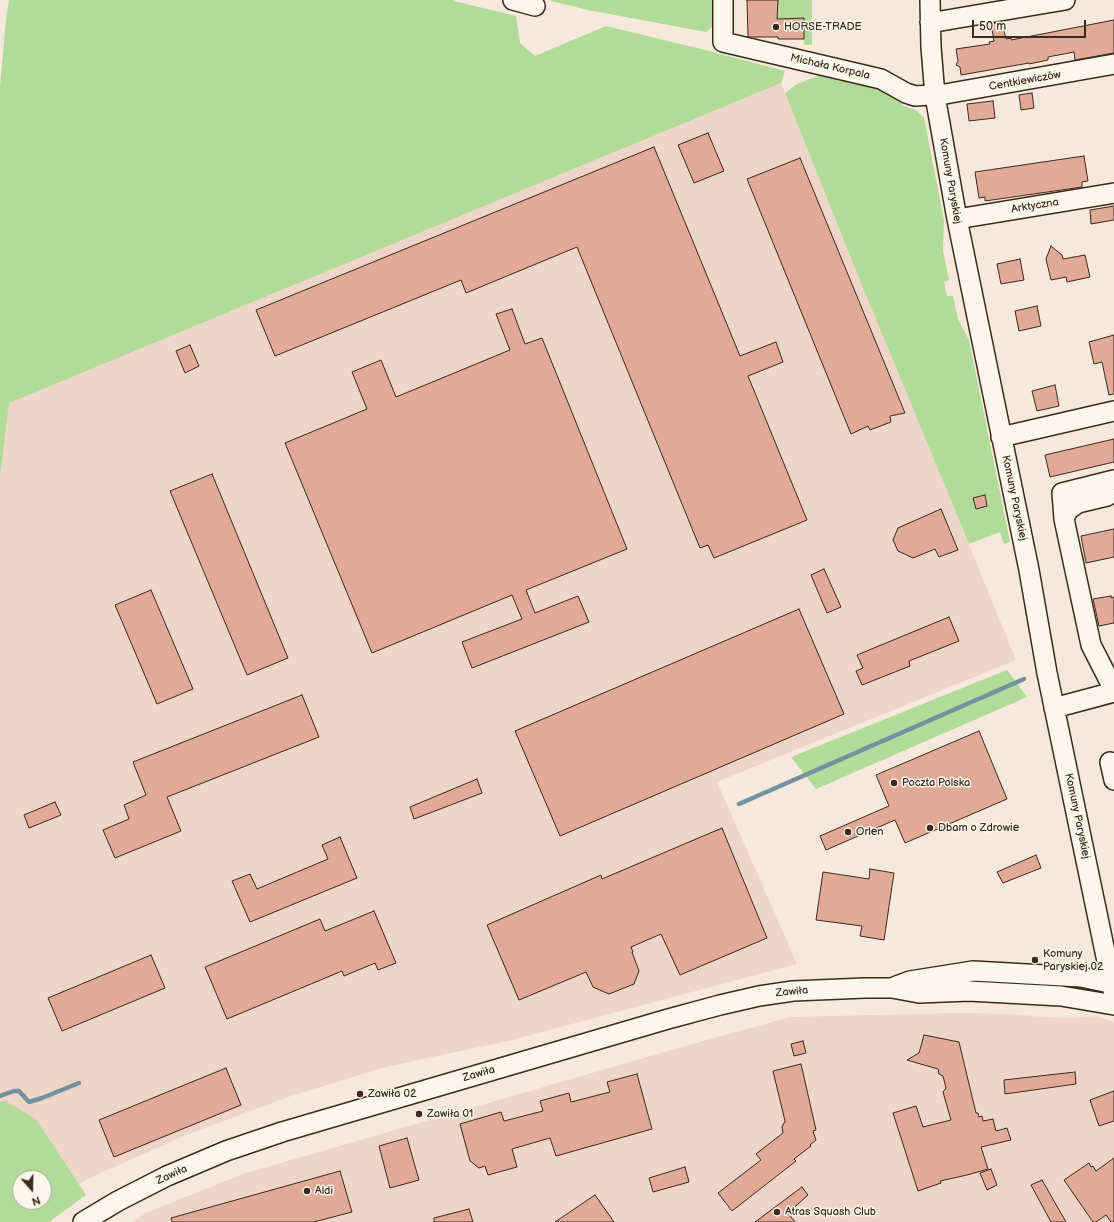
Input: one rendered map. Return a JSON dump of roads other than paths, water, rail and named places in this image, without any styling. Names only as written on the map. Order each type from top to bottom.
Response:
[{"type":"street","points":[[513,0],[535,6]]},
{"type":"street","name":"Michała Korpala","points":[[723,0],[723,42],[881,79],[906,93],[915,96],[935,96]]},
{"type":"street","name":"Komuny Paryskiej","points":[[930,0],[935,96],[957,219],[1029,570],[1054,708],[1113,987]]},
{"type":"street","points":[[930,22],[1065,0]]},
{"type":"street","name":"Centkiewiczów","points":[[935,96],[1114,64]]},
{"type":"street","name":"Arktyczna","points":[[957,219],[1114,193]]},
{"type":"street","points":[[1001,437],[1114,411]]},
{"type":"street","points":[[1054,708],[1114,691],[1091,646],[1064,519],[1062,493],[1110,488]]},
{"type":"street","name":"Zawiła","points":[[892,988],[910,981],[973,971],[1081,977],[1113,987]]},
{"type":"street","name":"Zawiła","points":[[86,1221],[118,1201],[167,1176],[226,1151],[305,1126],[668,1019],[760,996],[793,991],[892,988],[919,993],[969,991],[1061,996],[1114,1005]]},
{"type":"waterway","points":[[739,804],[1024,679]]},
{"type":"waterway","points":[[0,1096],[14,1091],[19,1091],[29,1102],[79,1083]]},
{"type":"place","name":"HORSE-TRADE","points":[[776,27]]},
{"type":"place","name":"Poczta Polska","points":[[894,783]]},
{"type":"place","name":"Dbam o Zdrowie","points":[[930,828]]},
{"type":"place","name":"Orlen","points":[[848,832]]},
{"type":"place","name":"Komuny Paryskiej 02","points":[[1035,960]]},
{"type":"place","name":"Zawiła 02","points":[[360,1094]]},
{"type":"place","name":"Zawiła 01","points":[[419,1114]]},
{"type":"place","name":"Aldi","points":[[307,1191]]},
{"type":"place","name":"Atras Squash Club","points":[[777,1212]]}]
